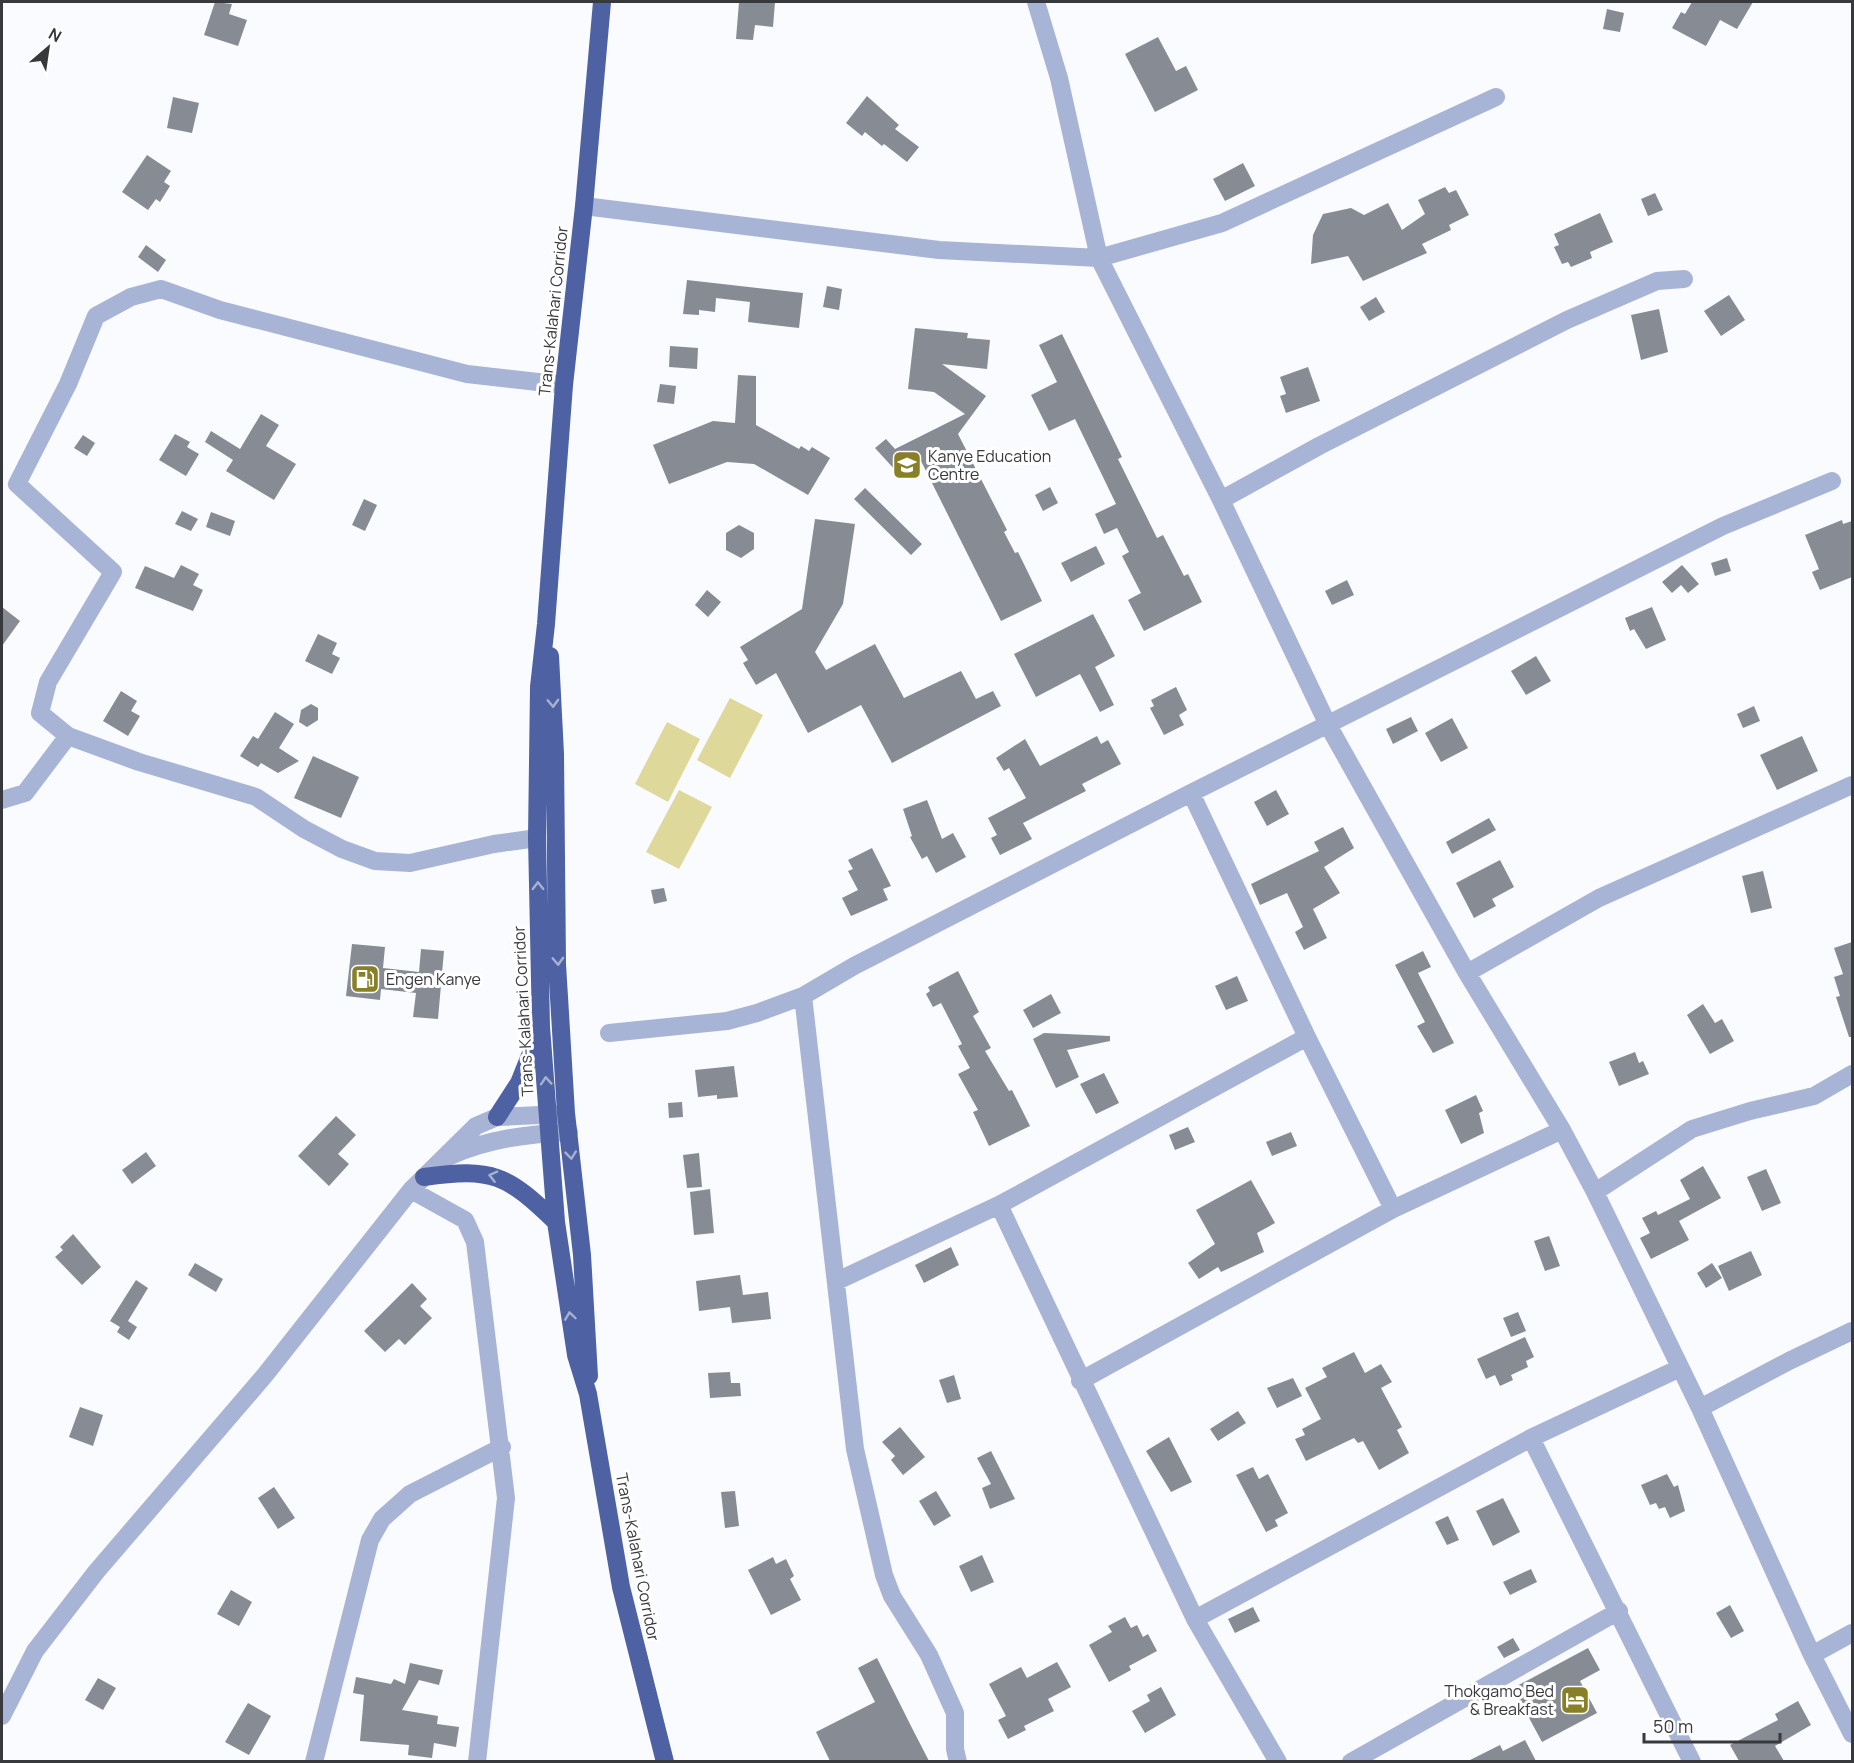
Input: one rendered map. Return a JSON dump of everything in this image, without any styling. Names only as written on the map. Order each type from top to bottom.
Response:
[{"type":"highway","name":"Trans-Kalahari Corridor","points":[[588,1394],[589,1363],[582,1255],[569,1132],[557,1114],[541,1026],[537,838],[539,687],[564,385],[584,206],[602,2]]},
{"type":"highway","name":"Trans-Kalahari Corridor","points":[[546,624],[553,678],[558,964],[557,1114],[550,1133],[556,1222],[576,1355],[588,1394],[621,1587],[665,1761]]},
{"type":"highway","points":[[497,1116],[519,1083],[541,1026]]},
{"type":"highway","points":[[424,1177],[475,1172],[501,1177],[524,1191],[556,1222]]},
{"type":"street","points":[[1036,2],[1059,78],[1099,258],[1221,500],[1328,725],[1467,973],[1562,1130],[1595,1192],[1700,1408],[1812,1655],[1852,1734]]},
{"type":"street","points":[[584,206],[939,250],[1099,258],[1222,223],[1496,97]]},
{"type":"street","points":[[1221,500],[1319,446],[1567,320],[1657,281],[1684,279]]},
{"type":"street","points":[[537,838],[494,844],[410,863],[375,861],[342,849],[304,829],[256,797],[139,762],[68,736],[40,713],[42,703],[48,682],[113,572],[17,484],[68,384],[96,316],[131,297],[161,289],[220,310],[467,374],[564,385]]},
{"type":"street","points":[[609,1033],[727,1021],[803,996],[854,966],[1191,793],[1723,526],[1832,481]]},
{"type":"street","points":[[2,800],[25,793],[68,736]]},
{"type":"street","points":[[1467,973],[1599,898],[1852,785]]},
{"type":"street","points":[[1191,793],[1306,1037],[1393,1209]]},
{"type":"street","points":[[803,996],[855,1449],[884,1575],[892,1596],[929,1656],[955,1713],[955,1749],[958,1761]]},
{"type":"street","points":[[837,1281],[999,1205],[1306,1037]]},
{"type":"street","points":[[1595,1192],[1692,1129],[1814,1095],[1852,1074]]},
{"type":"street","points":[[2,1716],[35,1651],[69,1607],[129,1531],[265,1375],[411,1191],[437,1162],[476,1126],[497,1116],[557,1114]]},
{"type":"street","points":[[1080,1381],[1393,1209],[1562,1130]]},
{"type":"street","points":[[437,1162],[470,1147],[513,1137],[569,1132]]},
{"type":"street","points":[[411,1191],[465,1220],[475,1242],[502,1447],[506,1498],[477,1761]]},
{"type":"street","points":[[999,1205],[1080,1381],[1195,1619],[1278,1761]]},
{"type":"street","points":[[1700,1408],[1852,1331]]},
{"type":"street","points":[[1195,1619],[1531,1438],[1680,1368]]},
{"type":"street","points":[[1531,1438],[1692,1761]]},
{"type":"street","points":[[314,1761],[370,1540],[382,1519],[410,1494],[502,1447]]},
{"type":"street","points":[[1351,1761],[1619,1611]]},
{"type":"street","points":[[1812,1655],[1852,1633]]},
{"type":"shaded area","points":[[730,698],[763,715],[730,778],[697,760]]},
{"type":"shaded area","points":[[667,722],[700,739],[668,802],[635,784]]},
{"type":"shaded area","points":[[679,790],[712,807],[679,869],[646,852]]},
{"type":"building","points":[[215,2],[232,4],[229,14],[247,20],[238,46],[204,35]]},
{"type":"building","points":[[739,2],[775,2],[773,27],[755,25],[753,40],[736,39]]},
{"type":"building","points":[[1692,2],[1753,2],[1737,29],[1720,20],[1706,46],[1672,28],[1681,12],[1685,14]]},
{"type":"building","points":[[1607,9],[1624,13],[1620,32],[1603,29]]},
{"type":"building","points":[[1158,37],[1176,71],[1186,66],[1198,90],[1155,112],[1125,54]]},
{"type":"building","points":[[867,96],[899,125],[895,129],[919,147],[907,162],[884,144],[882,146],[865,132],[862,136],[846,123]]},
{"type":"building","points":[[173,97],[199,103],[192,133],[167,128]]},
{"type":"building","points":[[147,155],[171,171],[164,182],[170,186],[160,202],[156,199],[148,210],[122,192]]},
{"type":"building","points":[[1243,163],[1255,186],[1225,201],[1213,179]]},
{"type":"building","points":[[1445,187],[1449,193],[1456,190],[1469,215],[1449,225],[1451,230],[1422,244],[1427,253],[1363,281],[1348,256],[1311,264],[1313,235],[1323,214],[1351,208],[1364,215],[1388,203],[1402,230],[1425,214],[1418,200]]},
{"type":"building","points":[[1655,193],[1663,210],[1648,216],[1641,199]]},
{"type":"building","points":[[1600,213],[1613,242],[1590,252],[1592,258],[1571,267],[1568,262],[1562,264],[1554,247],[1559,245],[1554,234]]},
{"type":"building","points":[[146,245],[166,260],[158,272],[138,257]]},
{"type":"building","points":[[687,280],[803,293],[799,328],[748,322],[750,302],[716,298],[715,312],[699,310],[699,315],[683,314]]},
{"type":"building","points":[[827,286],[842,289],[839,310],[823,307]]},
{"type":"building","points":[[1729,295],[1745,320],[1721,336],[1704,311]]},
{"type":"building","points":[[1376,297],[1385,312],[1369,321],[1360,307]]},
{"type":"building","points":[[1659,309],[1668,352],[1641,360],[1631,315]]},
{"type":"building","points":[[915,328],[968,333],[967,338],[990,340],[987,369],[942,364],[986,396],[958,434],[1007,530],[1004,532],[1015,553],[1018,552],[1042,601],[1001,621],[917,453],[896,471],[875,448],[886,439],[895,449],[965,414],[934,392],[908,389]]},
{"type":"building","points":[[1062,334],[1122,457],[1118,459],[1157,538],[1163,535],[1184,576],[1188,574],[1202,602],[1144,631],[1128,600],[1141,593],[1122,556],[1129,552],[1117,528],[1104,534],[1095,514],[1116,504],[1075,419],[1049,431],[1031,395],[1057,382],[1039,345]]},
{"type":"building","points":[[670,346],[698,348],[697,369],[669,367]]},
{"type":"building","points":[[1308,367],[1320,401],[1286,413],[1280,396],[1286,394],[1280,377]]},
{"type":"building","points":[[738,375],[756,376],[756,425],[799,449],[801,446],[809,451],[812,447],[830,458],[808,495],[754,464],[727,462],[669,484],[653,445],[713,421],[735,423]]},
{"type":"building","points":[[660,384],[676,386],[674,404],[657,402]]},
{"type":"building","points":[[261,414],[279,425],[266,446],[296,464],[274,500],[226,471],[233,460],[205,442],[211,431],[240,449]]},
{"type":"building","points":[[175,434],[190,442],[187,447],[199,454],[186,476],[159,460]]},
{"type":"building","points":[[83,435],[95,443],[87,456],[74,448]]},
{"type":"building","points":[[1050,487],[1058,503],[1043,511],[1035,495]]},
{"type":"building","points":[[865,488],[922,544],[911,555],[854,499]]},
{"type":"building","points":[[364,499],[377,505],[365,531],[352,525]]},
{"type":"building","points":[[182,511],[198,519],[191,531],[175,524]]},
{"type":"building","points":[[211,512],[235,521],[230,536],[206,527]]},
{"type":"building","points":[[815,519],[855,524],[843,604],[815,652],[826,670],[875,644],[904,698],[961,671],[976,699],[993,691],[1001,706],[892,763],[861,705],[808,733],[776,673],[756,685],[743,663],[748,660],[740,647],[802,609]]},
{"type":"building","points":[[1842,520],[1843,524],[1852,521],[1852,577],[1820,590],[1812,572],[1819,569],[1805,535]]},
{"type":"building","points":[[739,525],[754,533],[754,549],[741,558],[726,550],[726,533]]},
{"type":"building","points":[[1096,546],[1105,564],[1071,582],[1061,563]]},
{"type":"building","points":[[1727,558],[1731,571],[1715,576],[1711,563]]},
{"type":"building","points":[[181,565],[199,574],[193,585],[203,590],[193,611],[135,588],[145,566],[174,578]]},
{"type":"building","points":[[1682,565],[1699,584],[1688,593],[1681,585],[1672,593],[1662,582]]},
{"type":"building","points":[[1347,580],[1354,595],[1332,605],[1325,591]]},
{"type":"building","points":[[707,590],[721,602],[708,617],[695,605]]},
{"type":"building","points":[[2,607],[20,621],[2,646]]},
{"type":"building","points":[[1652,607],[1666,640],[1646,649],[1634,629],[1630,631],[1625,618]]},
{"type":"building","points":[[1093,614],[1115,656],[1095,667],[1114,705],[1100,712],[1080,674],[1036,697],[1014,654]]},
{"type":"building","points":[[318,634],[337,643],[332,654],[340,658],[332,674],[305,661]]},
{"type":"building","points":[[1536,656],[1551,681],[1526,695],[1511,671]]},
{"type":"building","points":[[1176,687],[1187,710],[1179,715],[1184,725],[1164,735],[1150,708],[1154,706],[1151,700]]},
{"type":"building","points":[[121,691],[137,701],[131,711],[140,716],[128,736],[103,721]]},
{"type":"building","points":[[311,704],[318,708],[318,720],[307,727],[299,722],[301,710]]},
{"type":"building","points":[[1754,706],[1760,721],[1743,728],[1737,714]]},
{"type":"building","points":[[275,712],[294,724],[279,748],[299,761],[278,773],[261,763],[258,767],[240,756],[253,736],[258,739]]},
{"type":"building","points":[[1411,717],[1418,731],[1393,744],[1386,729]]},
{"type":"building","points":[[1452,718],[1468,748],[1441,762],[1425,733]]},
{"type":"building","points":[[1097,736],[1101,744],[1108,740],[1121,764],[1082,784],[1086,791],[1023,823],[1032,839],[1000,855],[991,838],[997,835],[988,818],[1026,798],[1009,768],[1004,771],[996,758],[1025,739],[1040,766]]},
{"type":"building","points":[[1802,736],[1818,771],[1777,790],[1760,755]]},
{"type":"building","points":[[313,756],[359,777],[341,818],[294,798]]},
{"type":"building","points":[[1276,790],[1289,814],[1267,826],[1254,802]]},
{"type":"building","points":[[927,800],[942,839],[953,833],[966,857],[936,873],[927,856],[922,859],[910,837],[912,836],[903,809]]},
{"type":"building","points":[[1489,818],[1496,830],[1452,854],[1446,842]]},
{"type":"building","points":[[1343,827],[1354,848],[1324,867],[1340,893],[1313,909],[1327,938],[1304,950],[1295,932],[1303,927],[1287,893],[1260,905],[1251,884],[1319,851],[1314,842]]},
{"type":"building","points":[[872,848],[891,886],[883,889],[888,900],[851,916],[842,898],[858,890],[848,871],[853,869],[848,860]]},
{"type":"building","points":[[1500,860],[1514,887],[1492,899],[1496,906],[1474,918],[1456,883]]},
{"type":"building","points":[[1763,871],[1772,908],[1751,913],[1742,876]]},
{"type":"building","points":[[664,888],[667,901],[654,904],[651,890]]},
{"type":"building","points":[[1852,942],[1852,1037],[1849,1037],[1836,997],[1840,996],[1834,977],[1843,974],[1834,948]]},
{"type":"building","points":[[352,944],[385,947],[383,968],[419,972],[421,949],[444,951],[438,1019],[413,1017],[416,993],[381,989],[380,1000],[346,996]]},
{"type":"building","points":[[1423,951],[1431,967],[1418,973],[1454,1043],[1433,1053],[1417,1026],[1425,1022],[1395,965]]},
{"type":"building","points":[[958,971],[979,1012],[973,1016],[991,1048],[985,1051],[1009,1091],[1012,1090],[1030,1126],[989,1146],[973,1112],[978,1110],[958,1074],[970,1068],[958,1046],[962,1044],[941,1003],[933,1007],[926,994],[930,991],[928,987]]},
{"type":"building","points":[[1237,976],[1248,1001],[1226,1010],[1215,986]]},
{"type":"building","points":[[1051,994],[1061,1013],[1033,1028],[1023,1010]]},
{"type":"building","points":[[1703,1004],[1715,1023],[1722,1019],[1734,1041],[1710,1054],[1687,1015]]},
{"type":"building","points":[[1044,1033],[1110,1036],[1110,1041],[1067,1050],[1079,1077],[1056,1088],[1033,1039]]},
{"type":"building","points":[[1635,1052],[1639,1063],[1643,1061],[1649,1074],[1619,1086],[1609,1062]]},
{"type":"building","points":[[734,1066],[738,1097],[717,1099],[717,1095],[698,1097],[695,1070]]},
{"type":"building","points":[[1104,1073],[1119,1103],[1096,1114],[1080,1084]]},
{"type":"building","points":[[1476,1095],[1483,1111],[1479,1113],[1484,1133],[1461,1144],[1445,1110]]},
{"type":"building","points":[[682,1102],[683,1117],[669,1118],[668,1103]]},
{"type":"building","points":[[336,1116],[356,1135],[338,1154],[349,1164],[329,1186],[298,1156]]},
{"type":"building","points":[[1188,1127],[1195,1142],[1175,1150],[1169,1135]]},
{"type":"building","points":[[1291,1132],[1297,1146],[1272,1156],[1266,1142]]},
{"type":"building","points":[[146,1152],[156,1166],[132,1184],[122,1170]]},
{"type":"building","points":[[699,1153],[702,1187],[687,1188],[683,1155]]},
{"type":"building","points":[[1703,1166],[1721,1198],[1679,1221],[1689,1240],[1651,1259],[1640,1238],[1650,1233],[1642,1218],[1656,1211],[1658,1215],[1690,1199],[1680,1180]]},
{"type":"building","points":[[1766,1169],[1781,1203],[1762,1211],[1747,1177]]},
{"type":"building","points":[[1251,1180],[1275,1223],[1257,1233],[1264,1252],[1221,1272],[1218,1267],[1199,1279],[1188,1263],[1215,1244],[1196,1210]]},
{"type":"building","points":[[710,1189],[714,1233],[694,1235],[690,1192]]},
{"type":"building","points":[[73,1234],[101,1267],[82,1285],[55,1257],[63,1250],[60,1247]]},
{"type":"building","points":[[1549,1236],[1560,1266],[1545,1271],[1534,1241]]},
{"type":"building","points":[[951,1247],[959,1265],[924,1283],[915,1265]]},
{"type":"building","points":[[1751,1251],[1762,1275],[1729,1291],[1718,1266]]},
{"type":"building","points":[[195,1263],[223,1279],[216,1292],[188,1275]]},
{"type":"building","points":[[1712,1263],[1722,1278],[1706,1288],[1697,1273]]},
{"type":"building","points":[[740,1275],[743,1295],[768,1292],[771,1319],[732,1323],[730,1307],[699,1311],[696,1281]]},
{"type":"building","points":[[136,1280],[148,1288],[128,1321],[137,1327],[129,1340],[117,1332],[120,1327],[110,1321]]},
{"type":"building","points":[[412,1283],[427,1299],[420,1306],[432,1318],[405,1345],[399,1339],[385,1352],[364,1331]]},
{"type":"building","points":[[1518,1312],[1526,1331],[1511,1337],[1503,1318]]},
{"type":"building","points":[[1525,1337],[1534,1357],[1526,1361],[1528,1367],[1511,1375],[1513,1380],[1500,1386],[1495,1375],[1486,1379],[1477,1359]]},
{"type":"building","points":[[1354,1352],[1365,1373],[1381,1364],[1392,1382],[1381,1388],[1402,1427],[1397,1430],[1409,1453],[1379,1470],[1363,1441],[1358,1443],[1354,1438],[1306,1461],[1295,1439],[1305,1435],[1302,1429],[1321,1419],[1305,1388],[1327,1377],[1322,1368]]},
{"type":"building","points":[[730,1372],[731,1383],[740,1383],[741,1396],[710,1398],[708,1373]]},
{"type":"building","points":[[954,1375],[961,1399],[947,1403],[939,1380]]},
{"type":"building","points":[[1293,1378],[1302,1396],[1277,1408],[1267,1388]]},
{"type":"building","points":[[80,1407],[103,1415],[93,1446],[69,1437]]},
{"type":"building","points":[[1238,1411],[1246,1423],[1218,1441],[1210,1429]]},
{"type":"building","points":[[900,1427],[925,1457],[903,1475],[891,1460],[895,1456],[882,1442]]},
{"type":"building","points":[[1169,1437],[1192,1482],[1171,1492],[1146,1451]]},
{"type":"building","points":[[991,1451],[1015,1499],[990,1509],[982,1488],[991,1484],[977,1458]]},
{"type":"building","points":[[1253,1467],[1259,1479],[1268,1474],[1288,1513],[1275,1520],[1278,1526],[1266,1532],[1236,1475]]},
{"type":"building","points":[[1667,1474],[1674,1487],[1678,1485],[1685,1511],[1670,1518],[1665,1507],[1659,1509],[1656,1503],[1650,1505],[1641,1485]]},
{"type":"building","points":[[274,1487],[295,1518],[278,1529],[258,1498]]},
{"type":"building","points":[[735,1491],[739,1526],[725,1528],[721,1492]]},
{"type":"building","points":[[936,1491],[951,1516],[934,1526],[919,1501]]},
{"type":"building","points":[[1503,1498],[1520,1532],[1493,1546],[1476,1511]]},
{"type":"building","points":[[1448,1516],[1459,1540],[1447,1545],[1435,1522]]},
{"type":"building","points":[[982,1555],[994,1582],[971,1592],[959,1566]]},
{"type":"building","points":[[773,1557],[776,1564],[786,1559],[794,1576],[790,1579],[801,1600],[771,1615],[748,1570]]},
{"type":"building","points":[[1531,1569],[1537,1582],[1510,1595],[1503,1582]]},
{"type":"building","points":[[231,1590],[252,1602],[239,1626],[217,1614]]},
{"type":"building","points":[[1730,1605],[1744,1631],[1731,1638],[1716,1613]]},
{"type":"building","points":[[1253,1607],[1260,1621],[1235,1633],[1228,1619]]},
{"type":"building","points":[[1125,1617],[1131,1628],[1137,1625],[1143,1637],[1148,1634],[1157,1651],[1129,1666],[1131,1670],[1109,1682],[1089,1645],[1112,1632],[1108,1626]]},
{"type":"building","points":[[1513,1638],[1520,1650],[1504,1658],[1497,1647]]},
{"type":"building","points":[[1588,1648],[1600,1670],[1580,1681],[1597,1713],[1542,1742],[1513,1688]]},
{"type":"building","points":[[877,1658],[929,1761],[830,1761],[816,1732],[875,1702],[858,1668]]},
{"type":"building","points":[[1057,1662],[1071,1687],[1048,1699],[1054,1711],[1024,1726],[1026,1730],[1008,1739],[998,1720],[1006,1716],[989,1684],[1021,1667],[1027,1678]]},
{"type":"building","points":[[410,1663],[443,1670],[439,1685],[419,1680],[402,1710],[438,1716],[437,1724],[459,1727],[456,1747],[434,1743],[432,1758],[408,1755],[409,1745],[360,1741],[364,1695],[353,1693],[356,1677],[391,1684],[394,1679],[405,1684]]},
{"type":"building","points":[[98,1678],[116,1688],[103,1710],[85,1700]]},
{"type":"building","points":[[1161,1687],[1176,1715],[1145,1733],[1132,1711],[1150,1701],[1147,1695]]},
{"type":"building","points":[[1798,1701],[1811,1725],[1775,1746],[1784,1761],[1739,1761],[1730,1745],[1778,1720],[1775,1714]]},
{"type":"building","points":[[248,1703],[271,1716],[249,1755],[225,1742]]},
{"type":"building","points":[[1525,1740],[1536,1761],[1468,1761],[1500,1745],[1503,1751]]},
{"type":"place","name":"Kanye Education Centre","points":[[907,465]]},
{"type":"place","name":"Engen Kanye","points":[[365,979]]},
{"type":"place","name":"Thokgamo Bed & Breakfast","points":[[1575,1700]]}]
